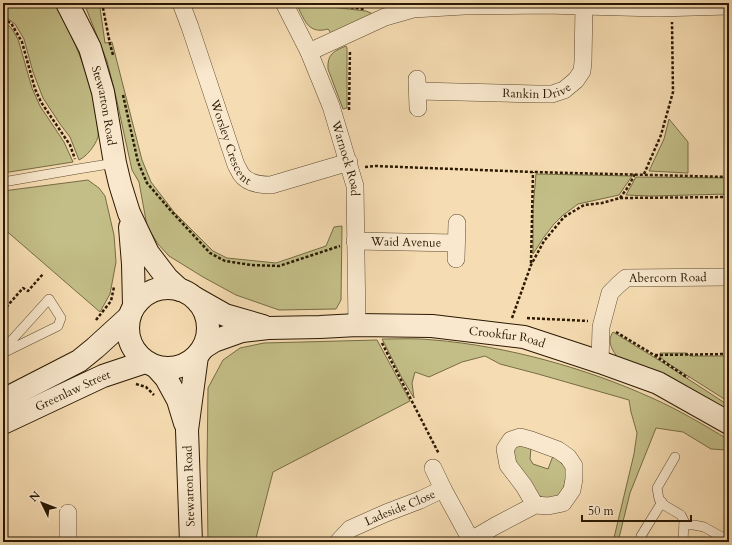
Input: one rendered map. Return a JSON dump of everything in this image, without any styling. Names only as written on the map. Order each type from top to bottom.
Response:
[{"type":"main road","name":"Stewarton Road","points":[[67,3],[90,48],[103,92],[115,163],[129,213],[148,253],[168,278],[186,293]]},
{"type":"main road","name":"Stewarton Road","points":[[129,213],[133,264],[132,311]]},
{"type":"main road","points":[[168,288],[186,293],[200,304],[206,314],[208,326],[207,337],[200,352],[189,363],[179,367],[168,369],[151,365],[136,354],[129,342],[127,330],[132,311],[143,296],[155,290],[168,288]]},
{"type":"main road","name":"Crookfur Road","points":[[186,293],[225,314],[268,328]]},
{"type":"main road","name":"Greenlaw Street","points":[[3,400],[79,361],[95,348],[132,311]]},
{"type":"main road","name":"Crookfur Road","points":[[200,352],[214,341],[231,334],[242,331],[268,328],[357,325],[432,326],[524,337],[658,383],[729,423]]},
{"type":"main road","name":"Stewarton Road","points":[[191,542],[188,430],[200,352]]},
{"type":"main road","name":"Stewarton Road","points":[[151,365],[166,378],[178,400],[188,430]]},
{"type":"main road","name":"Greenlaw Street","points":[[3,423],[103,376],[151,365]]},
{"type":"street","name":"Worsley Crescent","points":[[181,3],[236,165],[242,176],[251,182],[261,185],[272,185],[349,166]]},
{"type":"street","name":"Warnock Road","points":[[284,3],[309,52],[331,106],[355,186],[357,325]]},
{"type":"street","points":[[309,52],[385,17],[414,9],[545,4],[672,7],[729,6]]},
{"type":"street","name":"Rankin Drive","points":[[418,108],[418,85],[537,94],[552,94],[564,90],[576,80],[582,71],[584,62],[584,6]]},
{"type":"street","name":"Waid Avenue","points":[[355,241],[456,251],[457,223]]},
{"type":"street","name":"Abercorn Road","points":[[600,362],[601,327],[610,293],[626,278],[729,277]]},
{"type":"street","name":"Ladeside Close","points":[[433,468],[472,541],[495,526],[535,505],[548,506],[563,503],[572,490],[574,466],[568,457],[558,450],[531,440],[520,437],[511,440],[505,449],[508,465],[524,486],[535,505]]},
{"type":"street","name":"Ladeside Close","points":[[338,542],[350,529],[443,489]]},
{"type":"street","points":[[68,513],[68,542]]},
{"type":"lane","points":[[3,182],[115,163]]},
{"type":"lane","points":[[3,350],[49,299],[61,318],[58,326],[3,353]]},
{"type":"lane","points":[[675,457],[657,488],[658,499],[664,505],[681,514],[684,521],[683,542]]},
{"type":"lane","points":[[641,536],[662,502]]},
{"type":"lane","points":[[684,525],[704,527],[729,541]]},
{"type":"path","points":[[102,3],[114,59]]},
{"type":"path","points":[[316,3],[372,10],[385,17]]},
{"type":"path","points":[[644,174],[661,135],[673,92],[672,7]]},
{"type":"path","points":[[3,19],[11,23],[22,42],[35,89],[70,145],[78,169]]},
{"type":"path","points":[[336,121],[347,116],[350,110],[350,44],[348,34]]},
{"type":"path","points":[[121,88],[138,162],[147,182],[172,212],[210,253],[225,261],[251,265],[279,266],[355,241]]},
{"type":"path","points":[[349,166],[729,177]]},
{"type":"path","points":[[531,265],[534,172]]},
{"type":"path","points":[[620,198],[635,174]]},
{"type":"path","points":[[514,313],[531,265],[544,241],[564,217],[584,205],[602,203],[620,198],[729,197]]},
{"type":"path","points":[[3,311],[23,288],[28,291],[43,274]]},
{"type":"path","points":[[93,325],[111,302],[115,282]]},
{"type":"path","points":[[379,338],[440,455],[433,468]]},
{"type":"path","points":[[654,355],[729,354]]},
{"type":"path","points":[[134,383],[146,387],[157,398]]},
{"type":"shaded area","points":[[3,3],[55,3],[69,31],[87,76],[95,107],[98,132],[97,140],[93,147],[79,160],[70,137],[43,98],[33,72],[24,39],[15,24],[3,15]]},
{"type":"shaded area","points":[[84,3],[98,3],[105,43],[112,42],[142,160],[151,182],[174,212],[213,251],[227,258],[276,263],[326,246],[334,227],[342,226],[341,300],[336,309],[279,310],[236,295],[169,256],[158,244],[147,226],[139,182],[132,170],[107,61]]},
{"type":"shaded area","points":[[296,3],[366,11],[373,14],[331,33],[328,29],[315,30],[307,24]]},
{"type":"shaded area","points":[[4,21],[12,29],[18,39],[32,88],[40,106],[64,142],[73,162],[3,173]]},
{"type":"shaded area","points":[[346,46],[347,108],[343,109],[328,69],[328,64],[332,54]]},
{"type":"shaded area","points":[[669,119],[688,142],[688,173],[649,171],[664,139]]},
{"type":"shaded area","points":[[536,174],[632,176],[619,195],[578,204],[562,216],[544,237],[533,254],[533,208]]},
{"type":"shaded area","points":[[636,177],[729,178],[729,194],[651,196],[626,195]]},
{"type":"shaded area","points":[[88,180],[99,188],[105,196],[114,235],[116,262],[110,294],[100,312],[3,228],[3,191]]},
{"type":"shaded area","points":[[613,332],[729,405],[729,414],[620,360],[615,354],[610,343]]},
{"type":"shaded area","points":[[382,339],[421,339],[489,347],[573,368],[627,387],[701,423],[729,440],[729,451],[711,449],[683,432],[656,428],[630,493],[618,542],[613,542],[634,454],[637,433],[629,400],[500,364],[485,356],[462,362],[429,377],[415,372],[412,383],[414,398]]},
{"type":"shaded area","points":[[377,340],[410,401],[273,472],[255,542],[208,542],[208,388],[223,360],[240,348],[264,343]]},
{"type":"shaded area","points":[[660,353],[687,353],[690,356],[729,356],[729,402],[669,364],[660,357]]},
{"type":"shaded area","points":[[519,444],[531,448],[530,459],[533,464],[548,469],[553,456],[567,468],[561,498],[546,500],[537,494],[513,457],[513,448]]}]
